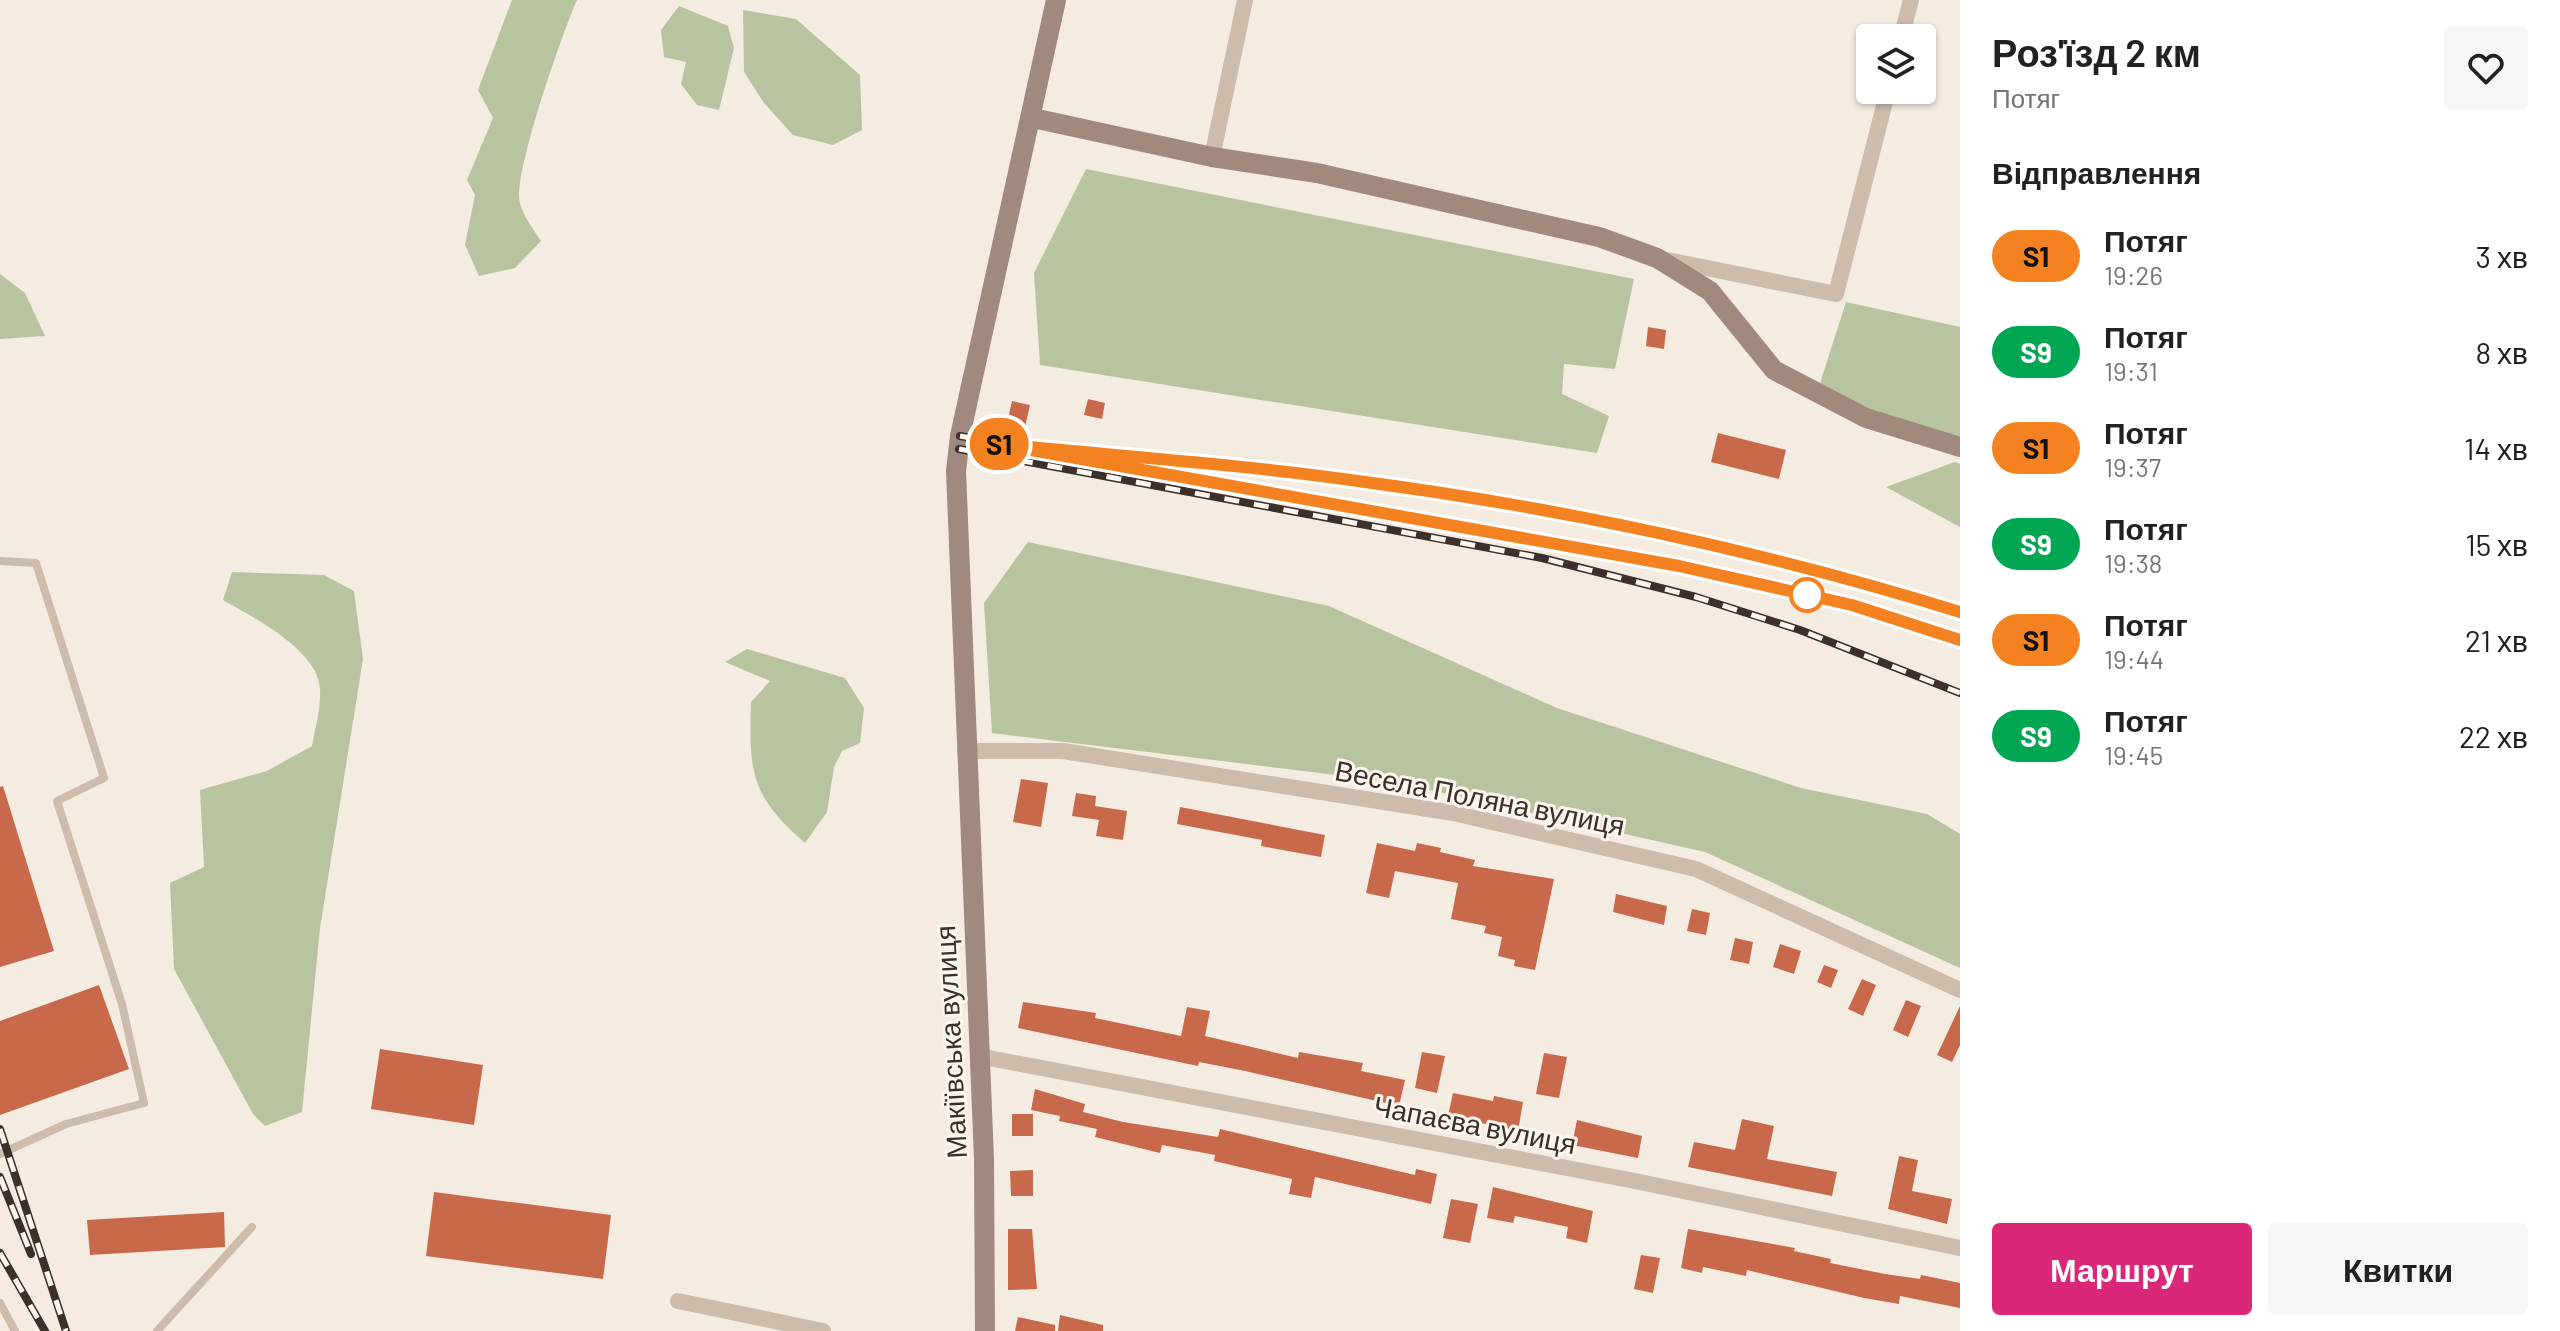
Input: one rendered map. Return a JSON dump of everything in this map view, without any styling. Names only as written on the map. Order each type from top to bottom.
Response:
[{"type":"main road","name":"Макіївська вулиця","points":[[985,1331],[956,471],[960,436],[1033,118],[1056,0]]},
{"type":"main road","points":[[1033,118],[1212,157],[1317,173],[1599,237],[1657,258],[1710,291],[1774,370],[1866,418],[1960,447]]},
{"type":"street","points":[[1212,157],[1245,0]]},
{"type":"street","points":[[1905,24],[1911,0]]},
{"type":"street","points":[[1657,258],[1836,294],[1884,104]]},
{"type":"street","name":"Весела Поляна вулиця","points":[[965,751],[1063,751],[1437,810],[1696,869],[1960,990]]},
{"type":"street","name":"Чапаєва вулиця","points":[[978,1056],[1635,1181],[1960,1248]]},
{"type":"street","points":[[678,1301],[823,1331]]},
{"type":"lane","points":[[0,561],[36,563],[104,778],[57,801],[122,1004],[144,1103],[66,1124],[0,1154]]},
{"type":"lane","points":[[157,1331],[252,1227]]},
{"type":"lane","points":[[0,1303],[15,1331]]},
{"type":"green space","points":[[512,0],[577,0],[540,103],[520,188],[521,208],[541,241],[515,268],[479,276],[465,245],[475,195],[467,180],[493,118],[478,90]]},
{"type":"green space","points":[[679,6],[728,26],[734,48],[719,110],[697,105],[681,84],[686,62],[664,57],[661,30]]},
{"type":"green space","points":[[743,10],[796,19],[860,75],[862,130],[833,145],[793,135],[764,103],[744,72]]},
{"type":"green space","points":[[1086,169],[1634,279],[1615,369],[1564,364],[1562,394],[1609,416],[1597,453],[1040,365],[1034,273]]},
{"type":"green space","points":[[0,274],[25,293],[45,336],[0,339]]},
{"type":"green space","points":[[1846,302],[1960,327],[1960,443],[1820,395],[1821,380]]},
{"type":"green space","points":[[1955,462],[1960,464],[1960,527],[1886,487]]},
{"type":"green space","points":[[1028,542],[1329,606],[1557,708],[1801,788],[1927,814],[1960,834],[1960,968],[1705,852],[1394,782],[992,733],[984,603]]},
{"type":"green space","points":[[232,572],[324,575],[354,591],[363,659],[320,928],[302,1112],[265,1126],[253,1114],[174,969],[170,883],[204,867],[200,790],[267,771],[312,746],[319,711],[320,690],[309,662],[283,637],[223,600]]},
{"type":"green space","points":[[747,649],[845,678],[864,708],[860,743],[842,751],[834,767],[827,812],[805,843],[773,811],[757,781],[751,747],[751,702],[770,681],[725,662]]},
{"type":"building","points":[[1648,327],[1666,330],[1664,349],[1646,346]]},
{"type":"building","points":[[1088,399],[1105,403],[1102,419],[1084,415]]},
{"type":"building","points":[[1012,401],[1030,405],[1025,427],[1007,423]]},
{"type":"building","points":[[1718,433],[1786,450],[1779,479],[1711,462]]},
{"type":"building","points":[[1021,779],[1048,783],[1041,827],[1013,822]]},
{"type":"building","points":[[3,786],[54,951],[0,967],[0,787]]},
{"type":"building","points":[[1076,793],[1096,796],[1095,806],[1127,811],[1123,840],[1096,836],[1099,820],[1072,816]]},
{"type":"building","points":[[1180,807],[1325,835],[1321,857],[1261,846],[1262,840],[1177,824]]},
{"type":"building","points":[[1377,843],[1415,851],[1417,843],[1475,860],[1473,866],[1554,879],[1535,970],[1514,966],[1515,960],[1498,956],[1502,937],[1484,933],[1486,926],[1451,919],[1458,883],[1395,871],[1389,898],[1366,893]]},
{"type":"building","points":[[1616,894],[1667,906],[1664,925],[1613,912]]},
{"type":"building","points":[[1692,909],[1710,913],[1706,935],[1687,931]]},
{"type":"building","points":[[1735,938],[1753,942],[1749,964],[1730,960]]},
{"type":"building","points":[[1780,944],[1801,951],[1794,974],[1773,967]]},
{"type":"building","points":[[1824,965],[1838,970],[1831,988],[1817,982]]},
{"type":"building","points":[[1862,979],[1876,985],[1863,1016],[1848,1009]]},
{"type":"building","points":[[99,985],[129,1069],[0,1115],[0,1021]]},
{"type":"building","points":[[1906,1000],[1921,1006],[1908,1037],[1893,1030]]},
{"type":"building","points":[[1023,1002],[1096,1013],[1095,1018],[1181,1036],[1187,1007],[1210,1011],[1205,1036],[1298,1058],[1299,1052],[1363,1063],[1361,1071],[1405,1080],[1399,1106],[1245,1071],[1199,1062],[1198,1066],[1018,1028]]},
{"type":"building","points":[[1960,1006],[1960,1045],[1952,1062],[1937,1055]]},
{"type":"building","points":[[380,1049],[483,1065],[474,1125],[371,1109]]},
{"type":"building","points":[[1422,1052],[1445,1056],[1437,1093],[1415,1088]]},
{"type":"building","points":[[1544,1053],[1567,1057],[1559,1098],[1536,1094]]},
{"type":"building","points":[[1035,1089],[1085,1104],[1083,1112],[1123,1122],[1218,1137],[1220,1129],[1415,1175],[1416,1169],[1437,1174],[1431,1204],[1315,1177],[1311,1198],[1289,1194],[1292,1179],[1214,1161],[1215,1155],[1162,1145],[1160,1153],[1095,1137],[1097,1129],[1059,1121],[1060,1116],[1031,1110]]},
{"type":"building","points":[[1453,1093],[1493,1101],[1494,1096],[1523,1102],[1518,1131],[1448,1116]]},
{"type":"building","points":[[1012,1114],[1033,1114],[1033,1136],[1012,1136]]},
{"type":"building","points":[[1742,1119],[1774,1126],[1767,1159],[1837,1172],[1832,1196],[1688,1167],[1694,1142],[1735,1150]]},
{"type":"building","points":[[1577,1120],[1642,1136],[1638,1158],[1572,1145]]},
{"type":"building","points":[[1899,1156],[1918,1160],[1912,1191],[1952,1199],[1947,1224],[1888,1209]]},
{"type":"building","points":[[1033,1170],[1033,1196],[1011,1196],[1010,1171]]},
{"type":"building","points":[[1493,1187],[1593,1211],[1587,1243],[1566,1238],[1568,1227],[1515,1216],[1513,1223],[1487,1218]]},
{"type":"building","points":[[434,1192],[611,1215],[603,1279],[426,1256]]},
{"type":"building","points":[[1451,1199],[1478,1204],[1470,1243],[1443,1238]]},
{"type":"building","points":[[224,1212],[225,1247],[90,1255],[87,1220]]},
{"type":"building","points":[[1008,1229],[1032,1229],[1037,1289],[1008,1290]]},
{"type":"building","points":[[1688,1229],[1795,1248],[1794,1251],[1831,1259],[1830,1263],[1885,1274],[1920,1279],[1921,1275],[1960,1283],[1960,1308],[1900,1296],[1899,1304],[1864,1298],[1747,1270],[1746,1276],[1703,1267],[1702,1273],[1681,1268]]},
{"type":"building","points":[[1641,1255],[1660,1258],[1653,1293],[1634,1289]]},
{"type":"building","points":[[1060,1315],[1103,1325],[1103,1331],[1058,1331]]},
{"type":"building","points":[[1018,1317],[1055,1325],[1055,1331],[1015,1331]]},
{"type":"railway","points":[[960,436],[1679,566],[1852,605],[1960,640]]},
{"type":"railway","points":[[959,449],[1542,558],[1696,597],[1800,630],[1960,693]]},
{"type":"railway","points":[[1132,457],[1356,480],[1585,517],[1736,550],[1960,612]]},
{"type":"railway","points":[[0,1129],[66,1331]]},
{"type":"railway","points":[[0,1177],[31,1254]]},
{"type":"railway","points":[[0,1253],[45,1331]]},
{"type":"train","name":"S1","points":[[1960,612],[1879,587],[1667,534],[1527,506],[1356,480],[997,444],[1679,566],[1852,605],[1960,640]]}]
